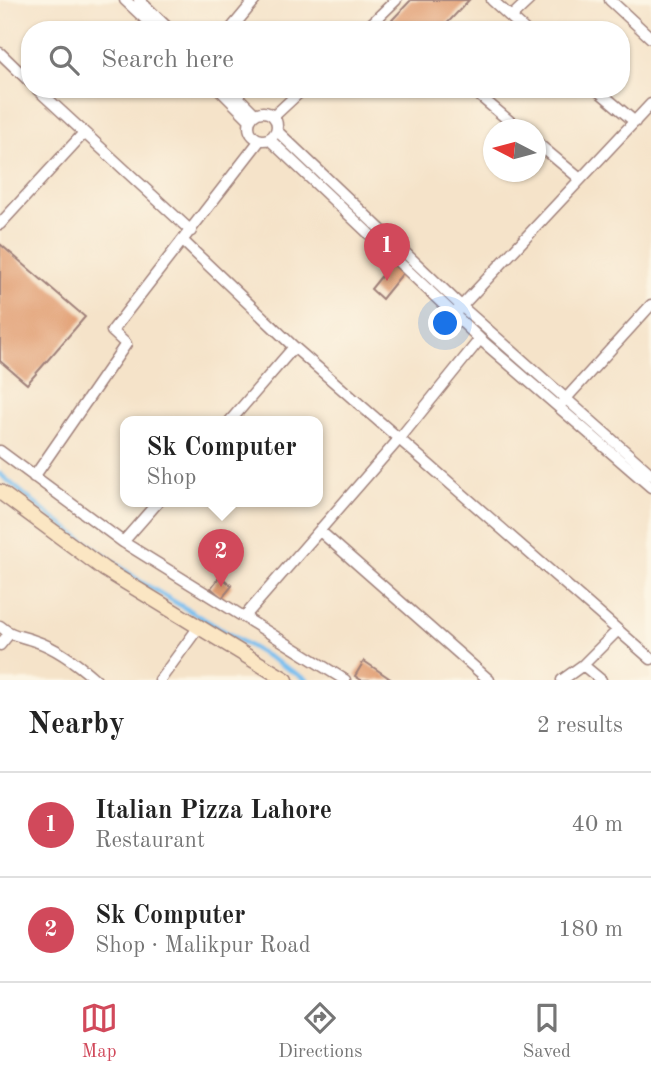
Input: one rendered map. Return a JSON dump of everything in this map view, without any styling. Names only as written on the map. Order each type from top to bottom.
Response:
[{"type":"street","points":[[125,0],[150,9]]},
{"type":"street","points":[[139,0],[150,9]]},
{"type":"street","points":[[238,21],[255,0]]},
{"type":"street","points":[[374,21],[396,0]]},
{"type":"street","points":[[492,0],[515,21]]},
{"type":"street","points":[[510,17],[529,0]]},
{"type":"street","points":[[610,0],[651,38]]},
{"type":"street","points":[[0,53],[21,73]]},
{"type":"street","points":[[46,98],[191,231]]},
{"type":"street","points":[[230,98],[253,117]]},
{"type":"street","points":[[237,98],[253,117]]},
{"type":"street","points":[[34,477],[127,344],[112,331],[269,137],[275,116],[294,98]]},
{"type":"street","points":[[482,98],[507,119]]},
{"type":"street","points":[[607,98],[635,122]]},
{"type":"street","points":[[457,311],[651,104]]},
{"type":"street","points":[[253,117],[265,111],[275,116]]},
{"type":"street","points":[[253,117],[250,132],[269,137],[651,487]]},
{"type":"street","points":[[0,224],[83,134]]},
{"type":"street","points":[[546,150],[579,178]]},
{"type":"street","points":[[183,241],[294,347],[651,659]]},
{"type":"street","points":[[561,404],[651,304]]},
{"type":"street","points":[[457,311],[480,340],[651,474]]},
{"type":"street","points":[[245,616],[400,438],[480,340]]},
{"type":"street","points":[[234,416],[294,347]]},
{"type":"street","points":[[0,452],[123,542],[245,616],[329,676],[345,680]]},
{"type":"street","points":[[0,492],[104,569],[286,680]]},
{"type":"street","points":[[123,542],[154,507]]},
{"type":"street","points":[[320,531],[489,680]]},
{"type":"street","points":[[160,680],[198,628]]},
{"type":"street","points":[[0,645],[4,630],[38,641],[78,664],[96,680]]},
{"type":"street","points":[[562,680],[583,665],[617,631]]},
{"type":"street","points":[[583,665],[601,680]]},
{"type":"building","points":[[411,0],[469,0],[449,21],[392,20]]},
{"type":"building","points":[[0,244],[85,317],[27,384],[0,361]]},
{"type":"building","points":[[392,263],[403,273],[382,299],[371,289]]},
{"type":"building","points":[[220,576],[232,586],[222,598],[211,588]]},
{"type":"building","points":[[364,661],[392,680],[361,680],[355,676]]},
{"type":"waterway","points":[[0,474],[45,512],[141,582],[307,680]]},
{"type":"place","name":"Italian Pizza Lahore","points":[[387,281]]},
{"type":"place","name":"Sk Computer","points":[[221,587]]}]
